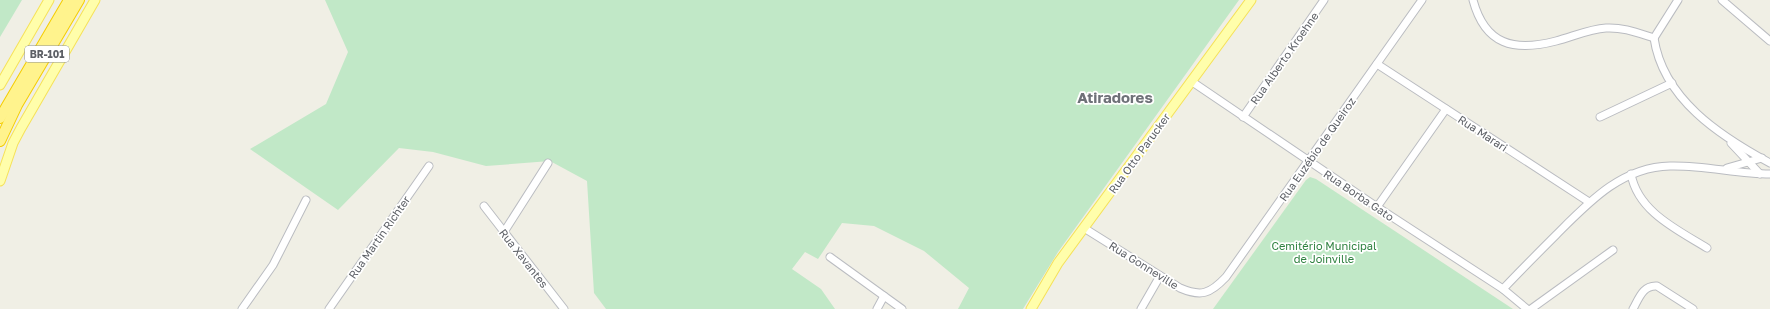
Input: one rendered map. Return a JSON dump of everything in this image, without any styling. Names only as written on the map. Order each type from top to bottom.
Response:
[{"type":"highway","name":"BR-101","points":[[0,118],[69,0]]},
{"type":"highway","name":"BR-101","points":[[0,140],[20,100],[79,0]]},
{"type":"highway","points":[[0,107],[35,57]]},
{"type":"main road","points":[[0,85],[49,0]]},
{"type":"main road","points":[[0,181],[13,143],[95,0]]},
{"type":"main road","name":"Rua Otto Parucker","points":[[1031,309],[1051,275],[1084,228],[1251,0]]},
{"type":"street","name":"Rua Alberto Kroehne","points":[[1243,117],[1324,0]]},
{"type":"street","name":"Rua Euzébio de Queiroz","points":[[1206,293],[1214,289],[1226,277],[1422,0]]},
{"type":"street","points":[[1472,0],[1484,29],[1493,36],[1512,44],[1530,46],[1605,28],[1622,29],[1654,38]]},
{"type":"street","points":[[1678,0],[1654,38],[1656,52],[1672,83],[1701,119],[1728,140],[1766,161]]},
{"type":"street","points":[[1722,0],[1770,41]]},
{"type":"street","name":"Rua Marari","points":[[1377,64],[1589,202]]},
{"type":"street","name":"Rua Borba Gato","points":[[1191,81],[1377,208],[1503,289],[1527,309]]},
{"type":"street","points":[[1600,117],[1672,83]]},
{"type":"street","points":[[1377,208],[1446,109]]},
{"type":"street","points":[[1728,140],[1747,162],[1760,174]]},
{"type":"street","points":[[1724,169],[1747,162],[1766,161]]},
{"type":"street","points":[[1760,174],[1765,170],[1766,161]]},
{"type":"street","points":[[504,232],[548,163]]},
{"type":"street","name":"Rua Martin Richter","points":[[329,309],[429,166]]},
{"type":"street","points":[[1503,289],[1589,202],[1610,186],[1631,174],[1654,167],[1668,166],[1724,169],[1770,174]]},
{"type":"street","points":[[1631,174],[1634,187],[1643,202],[1662,219],[1707,248]]},
{"type":"street","points":[[242,309],[273,265],[306,200]]},
{"type":"street","name":"Rua Xavantes","points":[[484,206],[564,309]]},
{"type":"street","name":"Rua Gonneville","points":[[1084,228],[1160,276],[1190,292],[1206,293]]},
{"type":"street","points":[[1531,309],[1613,250]]},
{"type":"street","points":[[830,257],[902,309]]},
{"type":"street","points":[[1141,309],[1160,276]]},
{"type":"street","points":[[1633,309],[1642,292],[1651,285],[1657,286],[1693,309]]},
{"type":"street","points":[[877,309],[884,296]]},
{"type":"green space","points":[[0,0],[22,0],[0,37]]},
{"type":"green space","points":[[325,0],[1239,0],[1058,252],[1023,309],[958,309],[969,288],[924,251],[874,226],[842,223],[818,259],[805,252],[792,269],[821,289],[835,309],[606,309],[594,293],[587,181],[550,161],[486,166],[433,152],[399,148],[338,210],[250,149],[326,104],[348,52]]},
{"type":"green space","name":"Cemitério Municipal de Joinville","points":[[1310,177],[1316,179],[1513,309],[1213,309],[1306,180]]},
{"type":"district","name":"Atiradores","points":[[1115,97]]}]
